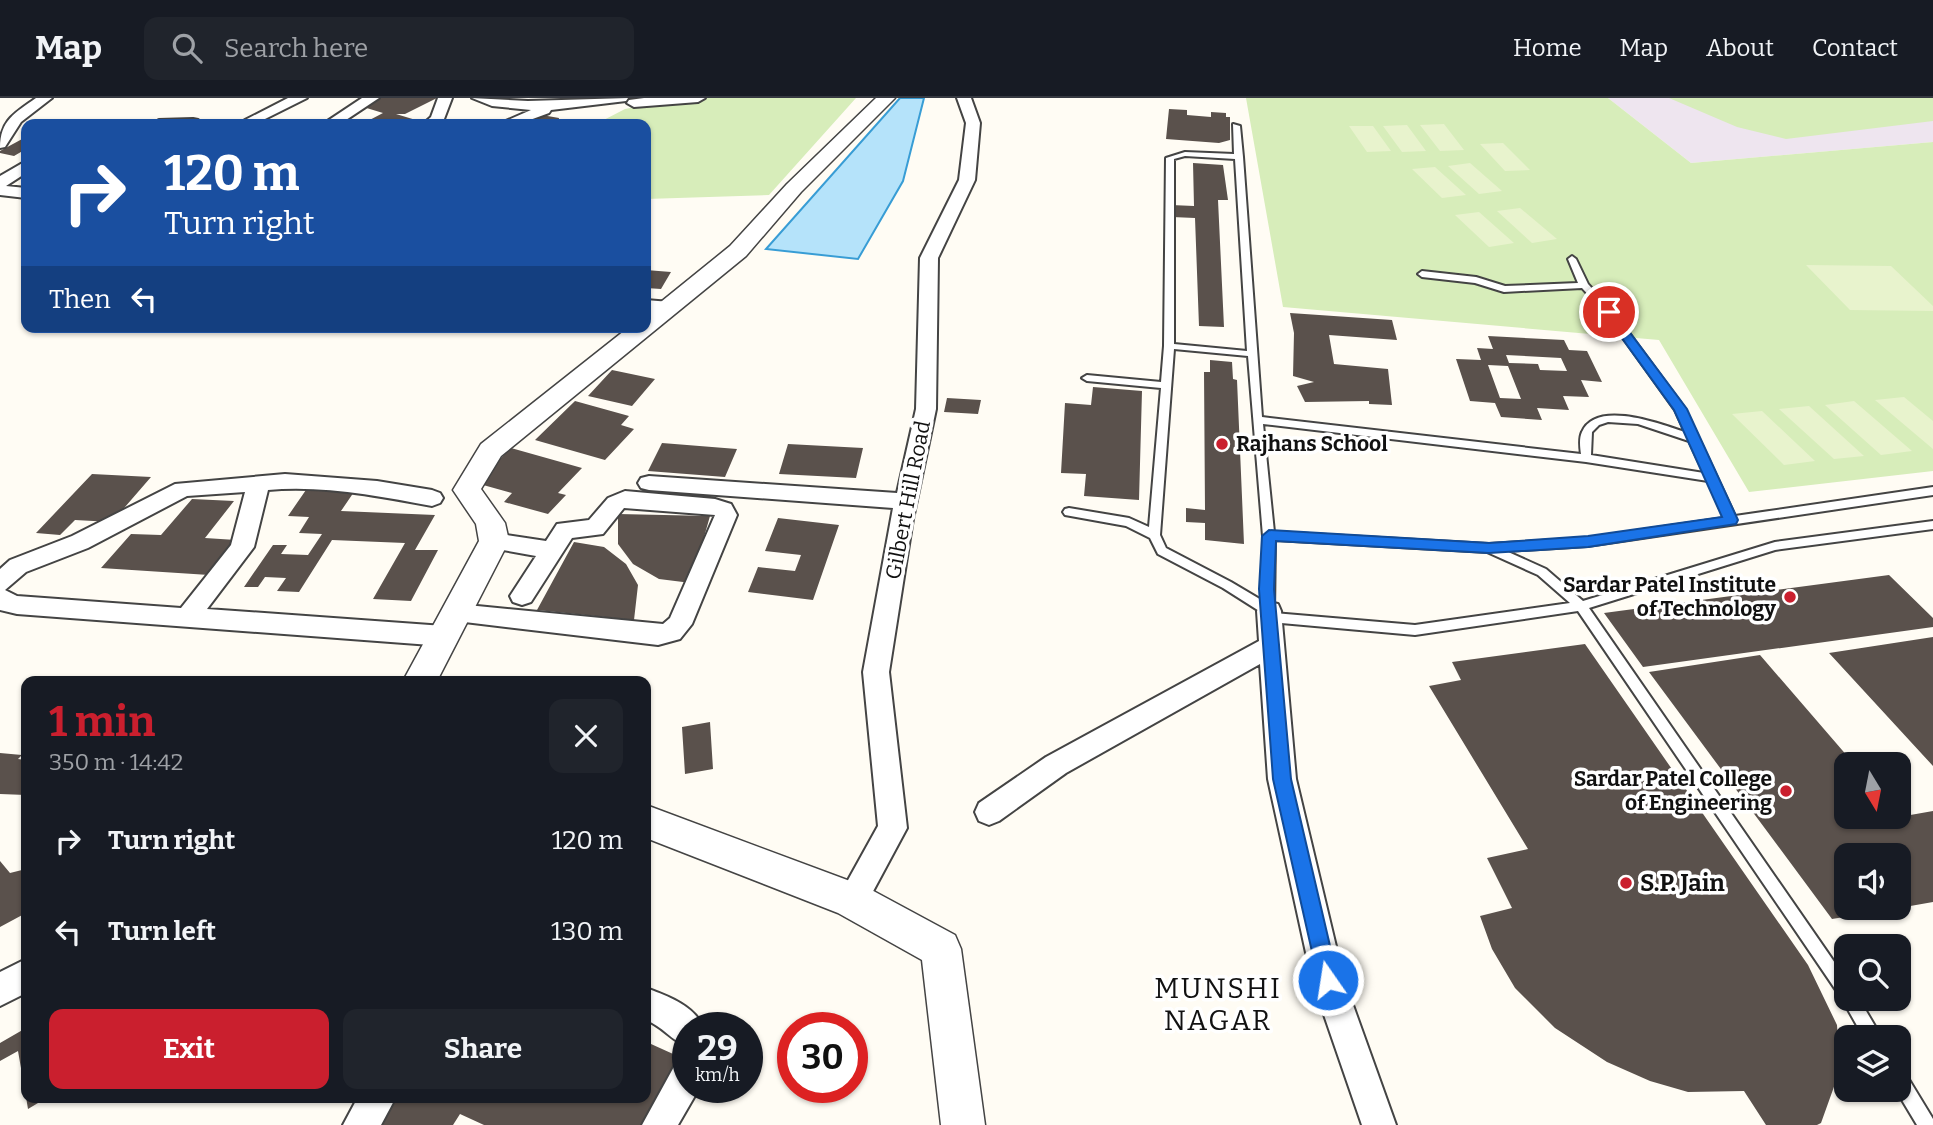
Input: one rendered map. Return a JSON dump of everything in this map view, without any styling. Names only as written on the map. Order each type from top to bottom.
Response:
[{"type":"street","points":[[0,145],[16,119],[45,98]]},
{"type":"street","points":[[254,119],[300,98]]},
{"type":"street","points":[[338,119],[372,98]]},
{"type":"street","points":[[437,119],[445,98]]},
{"type":"street","points":[[479,98],[521,105],[698,98]]},
{"type":"street","points":[[651,322],[738,251],[794,188],[886,98]]},
{"type":"street","name":"Gilbert Hill Road","points":[[852,900],[893,828],[876,672],[906,501],[926,409],[929,258],[967,180],[973,123],[964,98]]},
{"type":"street","points":[[517,119],[546,109],[595,114],[638,102]]},
{"type":"street","points":[[0,145],[21,135]]},
{"type":"street","points":[[0,156],[21,162]]},
{"type":"street","points":[[0,183],[21,168]]},
{"type":"street","points":[[0,190],[21,192]]},
{"type":"street","points":[[651,305],[670,307]]},
{"type":"street","points":[[423,676],[492,545],[490,523],[467,490],[491,450],[637,333]]},
{"type":"street","points":[[0,583],[9,563],[80,542],[183,489],[285,481],[377,488],[432,498]]},
{"type":"street","points":[[649,483],[906,501]]},
{"type":"street","points":[[187,617],[242,547],[258,484]]},
{"type":"street","points":[[0,598],[1,601],[17,605],[187,617],[451,624],[658,635],[671,632],[680,624],[726,515],[723,509],[715,507],[625,499],[616,503],[594,528],[565,530],[522,596]]},
{"type":"street","points":[[492,545],[552,550]]},
{"type":"street","points":[[492,545],[528,556]]},
{"type":"street","points":[[989,812],[1270,625],[1282,779],[1328,980],[1379,1125]]},
{"type":"street","points":[[651,823],[852,900],[941,949],[963,1125]]},
{"type":"street","points":[[0,990],[21,978]]},
{"type":"street","points":[[651,1006],[672,1017]]},
{"type":"street","points":[[360,1125],[375,1103]]},
{"type":"street","points":[[659,1125],[672,1103]]},
{"type":"lane","points":[[1236,126],[1257,420],[1269,536],[1270,625]]},
{"type":"lane","points":[[1239,157],[1185,154],[1170,158],[1169,349],[1154,535],[1162,551],[1227,585],[1270,625],[1415,630],[1581,606],[1775,546],[1933,525]]},
{"type":"lane","points":[[1572,259],[1584,285],[1609,312],[1680,409],[1731,520]]},
{"type":"lane","points":[[1422,274],[1476,280],[1504,289],[1584,285]]},
{"type":"lane","points":[[1169,349],[1169,346],[1252,354]]},
{"type":"lane","points":[[1087,378],[1166,385]]},
{"type":"lane","points":[[1586,458],[1586,433],[1592,425],[1617,417],[1640,421],[1695,439]]},
{"type":"lane","points":[[1257,420],[1586,458],[1711,478]]},
{"type":"lane","points":[[1269,536],[1489,548],[1588,542],[1933,491]]},
{"type":"lane","points":[[1069,512],[1129,522],[1154,535]]},
{"type":"lane","points":[[1489,548],[1542,572],[1581,606],[1834,975]]},
{"type":"lane","points":[[1911,1099],[1927,1125]]},
{"type":"shaded area","points":[[1608,98],[1933,98],[1933,142],[1691,163]]},
{"type":"green space","points":[[682,98],[856,98],[769,195],[651,199],[651,119],[606,119],[625,109]]},
{"type":"green space","points":[[1246,98],[1608,98],[1691,163],[1933,142],[1933,471],[1749,492],[1659,340],[1283,307]]},
{"type":"green space","points":[[1669,98],[1933,98],[1933,121],[1786,139],[1737,127]]},
{"type":"green space","points":[[1444,124],[1464,150],[1440,151],[1420,125]]},
{"type":"green space","points":[[1407,125],[1426,151],[1402,152],[1383,126]]},
{"type":"green space","points":[[1349,126],[1373,126],[1391,151],[1367,152]]},
{"type":"green space","points":[[1503,143],[1530,170],[1505,171],[1480,144]]},
{"type":"green space","points":[[1470,163],[1502,191],[1479,194],[1448,166]]},
{"type":"green space","points":[[1435,167],[1466,195],[1442,198],[1412,169]]},
{"type":"green space","points":[[1520,208],[1557,239],[1532,243],[1497,211]]},
{"type":"green space","points":[[1479,212],[1514,243],[1489,247],[1455,215]]},
{"type":"green space","points":[[1806,265],[1891,266],[1933,306],[1933,311],[1850,310]]},
{"type":"green space","points":[[1904,397],[1933,421],[1933,449],[1875,400]]},
{"type":"green space","points":[[1854,401],[1912,451],[1881,455],[1825,405]]},
{"type":"green space","points":[[1809,406],[1864,456],[1834,459],[1779,409]]},
{"type":"green space","points":[[1762,411],[1815,461],[1784,465],[1732,414]]},
{"type":"water","points":[[900,98],[924,98],[903,181],[858,259],[766,249]]},
{"type":"building","points":[[378,98],[437,98],[405,114],[396,114],[412,119],[372,119],[383,113],[360,106]]},
{"type":"building","points":[[1169,109],[1187,110],[1187,115],[1211,117],[1211,112],[1226,113],[1226,117],[1230,117],[1230,140],[1219,143],[1166,139]]},
{"type":"building","points":[[542,115],[559,118],[559,119],[535,119]]},
{"type":"building","points":[[21,140],[21,152],[14,156],[0,151]]},
{"type":"building","points":[[1193,163],[1223,165],[1228,200],[1218,200],[1224,327],[1199,326],[1195,218],[1172,217],[1171,205],[1194,206]]},
{"type":"building","points":[[651,270],[671,272],[661,289],[651,288]]},
{"type":"building","points":[[1290,313],[1392,320],[1397,340],[1329,335],[1334,364],[1388,369],[1392,405],[1369,404],[1369,401],[1305,402],[1297,386],[1314,382],[1293,376],[1294,333]]},
{"type":"building","points":[[1488,336],[1564,340],[1569,350],[1587,351],[1602,382],[1581,380],[1589,397],[1563,396],[1569,410],[1537,408],[1542,420],[1501,417],[1495,403],[1470,401],[1456,359],[1481,360],[1477,348],[1493,349]],"holes":[[[1506,355],[1561,358],[1567,371],[1540,370],[1538,364],[1509,363]],[[1488,365],[1508,366],[1521,399],[1500,398]]]},
{"type":"building","name":"Rajhans School","points":[[1210,360],[1232,362],[1233,379],[1237,380],[1244,544],[1205,540],[1205,523],[1186,522],[1186,508],[1205,510],[1204,372],[1210,372]]},
{"type":"building","points":[[612,370],[655,379],[632,406],[588,396]]},
{"type":"building","points":[[1093,387],[1142,391],[1139,500],[1084,496],[1086,474],[1061,473],[1065,403],[1091,405]]},
{"type":"building","points":[[947,398],[981,400],[978,414],[944,412]]},
{"type":"building","points":[[575,401],[629,416],[621,425],[634,429],[605,460],[535,440]]},
{"type":"building","points":[[662,443],[737,449],[725,477],[648,471]]},
{"type":"building","points":[[788,444],[863,448],[856,478],[779,474]]},
{"type":"building","points":[[511,448],[582,468],[558,493],[566,495],[548,514],[504,502],[512,493],[476,483]]},
{"type":"building","points":[[92,474],[151,477],[112,522],[75,520],[60,535],[36,533]]},
{"type":"building","points":[[308,487],[356,489],[341,511],[435,515],[415,550],[438,550],[411,601],[373,599],[405,543],[332,540],[299,592],[277,591],[286,578],[265,577],[258,587],[244,587],[273,545],[287,545],[281,554],[308,555],[322,534],[299,533],[309,517],[288,516]]},
{"type":"building","points":[[192,499],[234,501],[205,538],[236,540],[209,575],[101,568],[131,534],[161,535]]},
{"type":"building","points":[[618,514],[710,516],[691,583],[659,579],[633,564],[618,544]]},
{"type":"building","points":[[778,518],[839,525],[813,600],[748,592],[758,567],[795,571],[801,555],[765,551]]},
{"type":"building","points":[[574,542],[604,547],[626,564],[638,585],[634,620],[537,610]]},
{"type":"building","name":"Sardar Patel Institute of Technology","points":[[1889,575],[1933,618],[1933,627],[1643,667],[1604,613]]},
{"type":"building","points":[[1933,637],[1933,766],[1829,653]]},
{"type":"building","name":"S.P. Jain","points":[[1585,644],[1808,965],[1837,1025],[1834,1025],[1834,1087],[1821,1123],[1766,1125],[1744,1091],[1688,1092],[1650,1081],[1607,1062],[1555,1028],[1515,988],[1492,949],[1480,916],[1512,908],[1487,858],[1528,849],[1429,686],[1461,680],[1452,662]]},
{"type":"building","points":[[1760,655],[1844,752],[1834,752],[1834,830],[1911,830],[1911,815],[1933,811],[1933,902],[1911,906],[1911,843],[1834,843],[1832,919],[1649,672]]},
{"type":"building","points":[[710,722],[713,769],[685,774],[682,727]]},
{"type":"building","points":[[0,753],[21,755],[18,759],[21,759],[21,795],[0,794]]},
{"type":"building","points":[[0,861],[10,873],[21,870],[21,916],[0,927]]},
{"type":"building","points":[[21,1031],[21,1068],[18,1051],[0,1061],[0,1043]]},
{"type":"building","points":[[651,1044],[672,1053],[672,1076],[645,1125],[484,1125],[460,1114],[453,1125],[371,1125],[387,1103],[651,1103]]},
{"type":"building","points":[[27,1103],[38,1103],[28,1109]]},
{"type":"place","name":"Rajhans School","points":[[1222,444]]},
{"type":"place","name":"Sardar Patel Institute of Technology","points":[[1790,597]]},
{"type":"place","name":"Sardar Patel College of Engineering","points":[[1786,791]]},
{"type":"place","name":"S.P. Jain","points":[[1626,883]]},
{"type":"district","name":"MUNSHI NAGAR","points":[[1218,1004]]},
{"type":"route","points":[[1328,980],[1282,779],[1267,589],[1269,536],[1489,548],[1588,542],[1657,534],[1731,520],[1680,409],[1609,312]]}]
